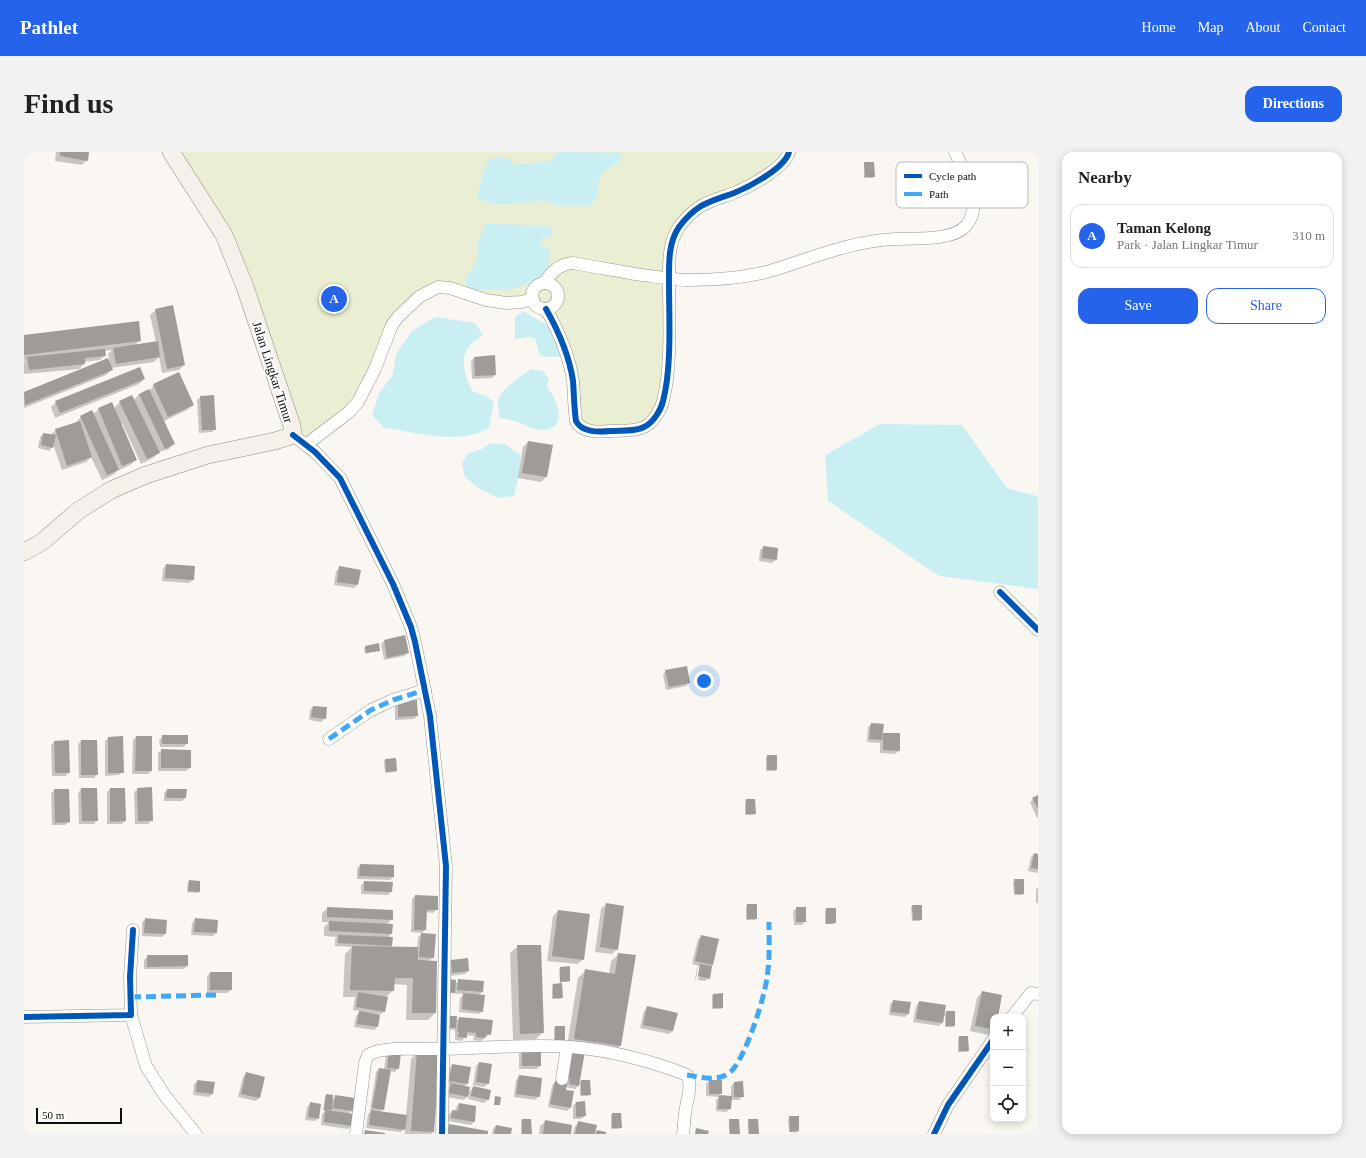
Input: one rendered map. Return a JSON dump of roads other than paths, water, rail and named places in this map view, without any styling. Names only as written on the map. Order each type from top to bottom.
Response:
[{"type":"main road","name":"Jalan Lingkar Timur","points":[[24,552],[42,542],[78,511],[111,490],[146,475],[208,455],[275,441],[300,440],[292,426],[245,287],[224,235],[171,152]]},
{"type":"street","points":[[546,308],[563,341],[568,358],[573,382],[576,421],[578,426],[588,430],[601,432],[637,430],[645,427],[659,412],[663,402],[668,360],[669,255],[675,234],[684,222],[701,206],[717,198],[735,192],[769,174],[788,157],[789,152]]},
{"type":"street","points":[[955,152],[959,162]]},
{"type":"street","points":[[544,283],[553,285],[558,292],[555,305],[546,308],[538,306],[533,299],[534,290],[540,284],[544,283],[558,267],[565,263],[573,263],[669,279],[734,278],[752,275],[771,271],[828,251],[854,245],[892,240],[940,237],[960,231],[966,225],[972,214],[973,208]]},
{"type":"street","points":[[442,1134],[446,861],[430,716],[425,690],[411,628],[394,584],[340,478],[315,452],[300,440],[346,415],[358,402],[375,369],[392,325],[398,317],[419,297],[438,287],[450,288],[486,300],[506,303],[521,302],[533,299]]},
{"type":"street","points":[[1000,592],[1038,630]]},
{"type":"street","points":[[329,740],[371,710],[393,700],[425,690]]},
{"type":"street","points":[[133,930],[130,977],[131,1015],[146,1066],[165,1096],[196,1134]]},
{"type":"street","points":[[1015,1014],[1036,991]]},
{"type":"street","points":[[24,1017],[131,1015]]},
{"type":"street","points":[[934,1134],[948,1105],[990,1044]]},
{"type":"street","points":[[356,1134],[365,1062],[368,1055],[375,1051],[405,1049],[491,1047],[567,1047],[625,1056],[657,1065],[686,1076],[688,1079],[689,1089],[683,1134]]},
{"type":"street","points":[[562,1079],[567,1047]]},
{"type":"water","points":[[561,152],[623,153],[619,162],[605,171],[598,182],[597,197],[591,205],[557,205],[545,201],[500,204],[484,201],[477,197],[483,172],[489,159],[507,157],[513,165],[549,161]]},
{"type":"water","points":[[486,223],[550,226],[552,235],[541,239],[541,244],[550,250],[549,263],[543,275],[531,282],[517,287],[503,290],[485,290],[473,293],[466,286],[465,278],[474,266],[478,256],[478,241]]},
{"type":"water","points":[[523,311],[552,328],[564,357],[546,357],[540,355],[535,339],[529,337],[515,339],[515,317]]},
{"type":"water","points":[[435,317],[475,323],[483,335],[466,350],[464,356],[464,368],[472,391],[486,396],[494,402],[489,428],[464,436],[451,437],[424,435],[384,428],[372,415],[379,393],[392,376],[397,352],[412,331]]},
{"type":"water","points":[[532,369],[543,371],[549,380],[547,387],[555,399],[559,413],[556,425],[542,430],[516,421],[499,418],[498,402],[503,392],[517,379]]},
{"type":"water","points":[[880,424],[962,425],[1007,488],[1037,496],[1038,589],[939,576],[828,501],[825,455]]},
{"type":"water","points":[[491,443],[505,444],[521,455],[519,475],[514,496],[499,498],[480,489],[465,477],[462,463],[467,454],[482,449]]},
{"type":"place","name":"Taman Kelong","points":[[334,299]]}]
